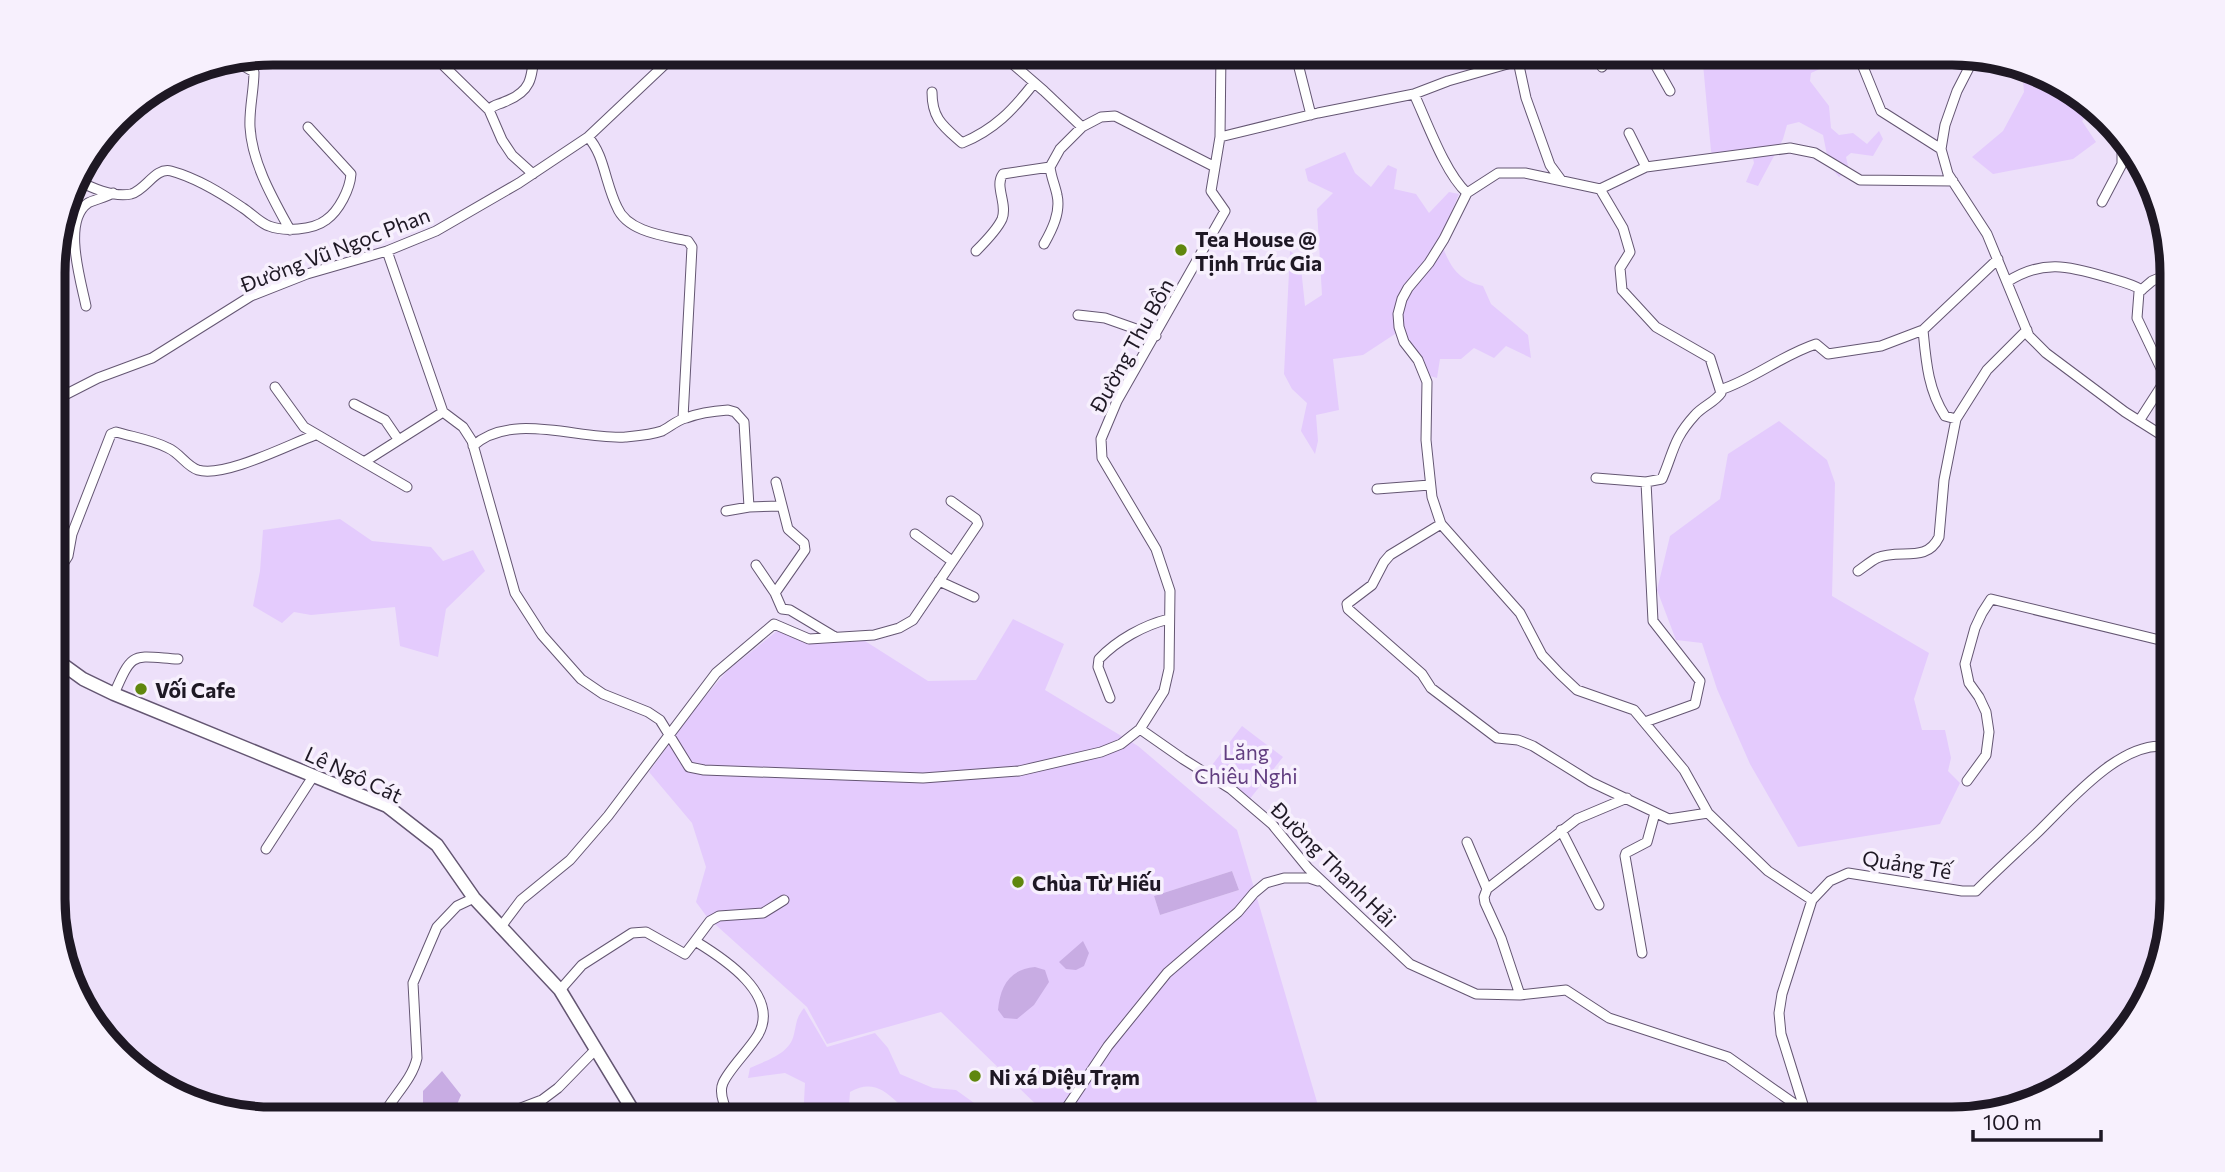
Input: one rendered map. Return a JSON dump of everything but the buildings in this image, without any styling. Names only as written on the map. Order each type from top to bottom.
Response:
[{"type":"street","points":[[444,65],[489,110],[512,155],[533,174]]},
{"type":"street","points":[[489,110],[523,92],[530,81],[532,65]]},
{"type":"street","name":"Đường Vũ Ngọc Phan","points":[[65,395],[98,378],[152,358],[251,296],[307,274],[387,251],[436,231],[533,174],[588,137],[664,65]]},
{"type":"street","points":[[1014,65],[1082,127]]},
{"type":"street","name":"Đường Thu Bồn","points":[[1140,729],[1164,691],[1169,669],[1170,591],[1156,548],[1102,458],[1101,439],[1117,401],[1225,211],[1211,191],[1220,137],[1221,65]]},
{"type":"street","points":[[1298,65],[1311,115]]},
{"type":"street","points":[[1220,137],[1415,94],[1500,65]]},
{"type":"street","points":[[1519,65],[1526,98],[1550,165],[1561,181]]},
{"type":"street","points":[[1655,65],[1670,91]]},
{"type":"street","points":[[1862,65],[1881,111],[1941,149]]},
{"type":"street","points":[[1970,66],[1957,90],[1945,125],[1941,149],[1948,174],[1987,234],[2029,336],[2046,354],[2160,434]]},
{"type":"street","points":[[245,67],[254,72],[250,128],[259,169],[290,230]]},
{"type":"street","points":[[932,92],[932,106],[939,122],[962,143],[994,127],[1034,83]]},
{"type":"street","points":[[1415,94],[1433,136],[1458,183],[1467,193]]},
{"type":"street","points":[[1044,244],[1055,224],[1057,210],[1058,197],[1050,167],[1060,149],[1082,127],[1101,117],[1115,116],[1215,167]]},
{"type":"street","points":[[85,183],[113,193],[131,194],[160,172],[170,171],[220,192],[268,226],[290,230],[326,221],[344,198],[351,182],[351,174],[308,127]]},
{"type":"street","points":[[1629,133],[1646,167]]},
{"type":"street","points":[[588,137],[602,163],[617,209],[645,231],[688,241],[692,247],[683,418]]},
{"type":"street","points":[[1803,1107],[1781,1034],[1779,1013],[1782,994],[1812,900],[1768,871],[1708,813],[1684,770],[1634,710],[1577,690],[1560,674],[1542,655],[1520,613],[1441,524],[1430,485],[1426,440],[1427,382],[1418,360],[1404,342],[1398,314],[1408,288],[1444,240],[1467,193],[1490,177],[1503,172],[1525,173],[1600,188],[1646,167],[1796,148],[1815,153],[1860,180],[1953,181]]},
{"type":"street","points":[[2102,202],[2122,164],[2122,153]]},
{"type":"street","points":[[976,251],[1001,220],[1004,203],[999,183],[1003,174],[1050,167]]},
{"type":"street","points":[[1596,478],[1646,482],[1662,479],[1673,446],[1682,430],[1698,412],[1720,396],[1710,358],[1656,327],[1622,290],[1620,268],[1630,252],[1623,228],[1600,188]]},
{"type":"street","points":[[86,306],[76,258],[75,230],[78,217],[88,202],[113,193]]},
{"type":"street","points":[[387,251],[443,412],[463,427],[473,446],[515,593],[542,635],[581,680],[603,694],[660,719],[690,767],[704,771],[923,778],[1020,771],[1101,752],[1121,744],[1140,729]]},
{"type":"street","points":[[1720,390],[1816,344],[1828,354],[1881,346],[1923,330],[1998,259]]},
{"type":"street","points":[[2007,282],[2022,272],[2048,266],[2073,267],[2129,282],[2142,290]]},
{"type":"street","points":[[2160,278],[2139,292],[2137,318],[2160,366]]},
{"type":"street","points":[[1079,315],[1105,318],[1156,336]]},
{"type":"street","points":[[1923,330],[1927,369],[1936,402],[1945,416],[1956,419]]},
{"type":"street","points":[[1858,571],[1879,557],[1928,552],[1935,546],[1939,537],[1944,480],[1956,419],[1987,370],[2027,330]]},
{"type":"street","points":[[275,387],[304,427],[407,487]]},
{"type":"street","points":[[2139,421],[2160,388]]},
{"type":"street","points":[[354,404],[385,420],[398,439]]},
{"type":"street","points":[[473,446],[485,436],[522,430],[549,429],[605,436],[641,435],[662,430],[683,418],[728,410],[735,412],[742,419],[749,507]]},
{"type":"street","points":[[363,462],[443,412]]},
{"type":"street","points":[[65,561],[72,534],[111,434],[117,432],[169,448],[187,464],[200,470],[216,471],[247,462],[315,435]]},
{"type":"street","points":[[775,593],[805,550],[804,543],[788,529],[776,482]]},
{"type":"street","points":[[1645,722],[1695,704],[1700,681],[1653,621],[1646,482]]},
{"type":"street","points":[[1377,489],[1430,485]]},
{"type":"street","points":[[774,624],[809,639],[874,635],[899,628],[914,620],[978,524],[976,519],[951,501]]},
{"type":"street","points":[[726,510],[781,506]]},
{"type":"street","points":[[1441,524],[1390,555],[1372,585],[1348,604],[1348,609],[1422,674],[1430,688],[1497,738],[1518,740],[1533,746],[1591,782],[1669,819],[1708,813]]},
{"type":"street","points":[[915,534],[952,561]]},
{"type":"street","points":[[756,565],[775,593],[782,609]]},
{"type":"street","points":[[939,580],[974,597]]},
{"type":"street","points":[[1967,781],[1986,755],[1989,732],[1986,712],[1969,682],[1965,664],[1978,620],[1992,599],[2160,640]]},
{"type":"street","points":[[500,928],[521,900],[570,860],[635,783],[716,673],[774,624],[782,609]]},
{"type":"street","points":[[782,609],[790,610],[835,637]]},
{"type":"street","points":[[1110,698],[1098,667],[1099,659],[1116,644],[1152,623],[1170,619]]},
{"type":"street","points":[[114,694],[125,667],[131,660],[137,657],[178,659]]},
{"type":"street","name":"Lê Ngô Cát","points":[[65,666],[114,694],[387,806],[410,822],[438,845],[474,898],[560,990],[631,1107]]},
{"type":"street","name":"Đường Thanh Hải","points":[[1140,729],[1231,789],[1272,824],[1308,868],[1410,964],[1476,994],[1520,995],[1566,990],[1609,1018],[1728,1057],[1798,1107]]},
{"type":"street","name":"Quảng Tế","points":[[1812,900],[1830,881],[1848,873],[1976,891],[2092,779],[2131,753],[2160,747]]},
{"type":"street","points":[[267,849],[314,775]]},
{"type":"street","points":[[1520,995],[1501,938],[1485,903],[1487,889],[1561,830],[1590,812],[1627,798]]},
{"type":"street","points":[[1642,953],[1625,856],[1647,842],[1655,813]]},
{"type":"street","points":[[1561,830],[1599,905]]},
{"type":"street","points":[[1467,842],[1487,889]]},
{"type":"street","points":[[1067,1107],[1108,1046],[1167,973],[1238,912],[1254,893],[1266,883],[1284,878],[1310,878],[1323,883]]},
{"type":"street","points":[[387,1107],[409,1078],[417,1058],[412,990],[430,941],[436,927],[448,913],[474,898]]},
{"type":"street","points":[[560,990],[582,965],[632,933],[646,932],[685,954],[710,921],[719,916],[762,912],[784,900]]},
{"type":"street","points":[[695,941],[741,973],[755,991],[762,1009],[764,1022],[759,1034],[723,1083],[725,1107]]},
{"type":"street","points":[[524,1107],[542,1100],[558,1088],[596,1049]]},
{"type":"green space","points":[[1703,65],[1829,65],[1811,73],[1810,81],[1829,106],[1831,128],[1839,135],[1853,133],[1867,144],[1879,131],[1883,139],[1873,156],[1851,153],[1846,157],[1849,170],[1839,177],[1829,165],[1823,135],[1799,122],[1787,125],[1783,139],[1758,186],[1746,182],[1754,163],[1752,154],[1715,162],[1711,151]]},
{"type":"green space","points":[[2023,77],[2068,100],[2088,115],[2082,121],[2096,142],[2073,159],[1993,174],[1972,157],[2003,131],[2024,92]]},
{"type":"green space","points":[[1345,152],[1355,173],[1371,187],[1388,165],[1397,169],[1394,189],[1416,194],[1429,213],[1449,192],[1459,194],[1440,240],[1447,256],[1460,275],[1483,286],[1491,304],[1528,335],[1531,358],[1506,346],[1494,358],[1474,348],[1461,359],[1440,359],[1437,378],[1423,374],[1398,332],[1363,355],[1333,359],[1339,410],[1316,415],[1318,441],[1315,454],[1301,431],[1307,403],[1292,389],[1284,374],[1290,251],[1300,258],[1305,306],[1322,295],[1317,209],[1333,193],[1308,181],[1305,169]]},
{"type":"green space","points":[[1779,421],[1827,460],[1835,483],[1832,596],[1929,653],[1914,699],[1922,730],[1945,730],[1951,758],[1948,771],[1960,783],[1940,824],[1798,847],[1750,764],[1717,689],[1702,643],[1676,640],[1657,590],[1670,536],[1720,499],[1728,454]]},
{"type":"green space","points":[[340,519],[372,541],[431,547],[443,561],[473,550],[485,571],[446,609],[438,657],[400,646],[395,607],[311,615],[294,612],[282,623],[253,606],[260,571],[263,530]]},
{"type":"green space","points":[[1013,619],[1064,644],[1045,690],[1138,746],[1237,830],[1318,1107],[1039,1107],[941,1012],[827,1044],[807,1007],[707,917],[696,902],[706,867],[692,823],[649,772],[697,706],[727,671],[777,631],[807,642],[865,641],[928,681],[976,680]],"holes":[[[1232,871],[1239,890],[1160,915],[1154,896]]]},
{"type":"green space","name":"Lăng Chiêu Nghi","points":[[1242,726],[1283,757],[1249,800],[1209,769]]},
{"type":"green space","points":[[804,1008],[827,1047],[875,1033],[888,1048],[900,1074],[933,1088],[956,1090],[980,1107],[903,1107],[880,1089],[861,1087],[850,1092],[849,1107],[804,1107],[805,1083],[785,1073],[748,1078],[750,1068],[777,1056],[788,1047],[798,1017]]},
{"type":"shaded area","points":[[1232,871],[1239,890],[1160,915],[1154,896]]},
{"type":"shaded area","points":[[1083,941],[1089,953],[1084,966],[1076,970],[1066,969],[1059,962]]},
{"type":"shaded area","points":[[1035,967],[1045,970],[1049,982],[1034,1005],[1017,1019],[1004,1018],[998,1010],[1004,986],[1019,971]]},
{"type":"shaded area","points":[[442,1071],[461,1095],[456,1107],[423,1107],[423,1091]]},
{"type":"place","name":"Tea House @ Tịnh Trúc Gia","points":[[1181,250]]},
{"type":"place","name":"Vối Cafe","points":[[141,689]]},
{"type":"place","name":"Chùa Từ Hiếu","points":[[1018,882]]},
{"type":"place","name":"Ni xá Diệu Trạm","points":[[975,1076]]}]
